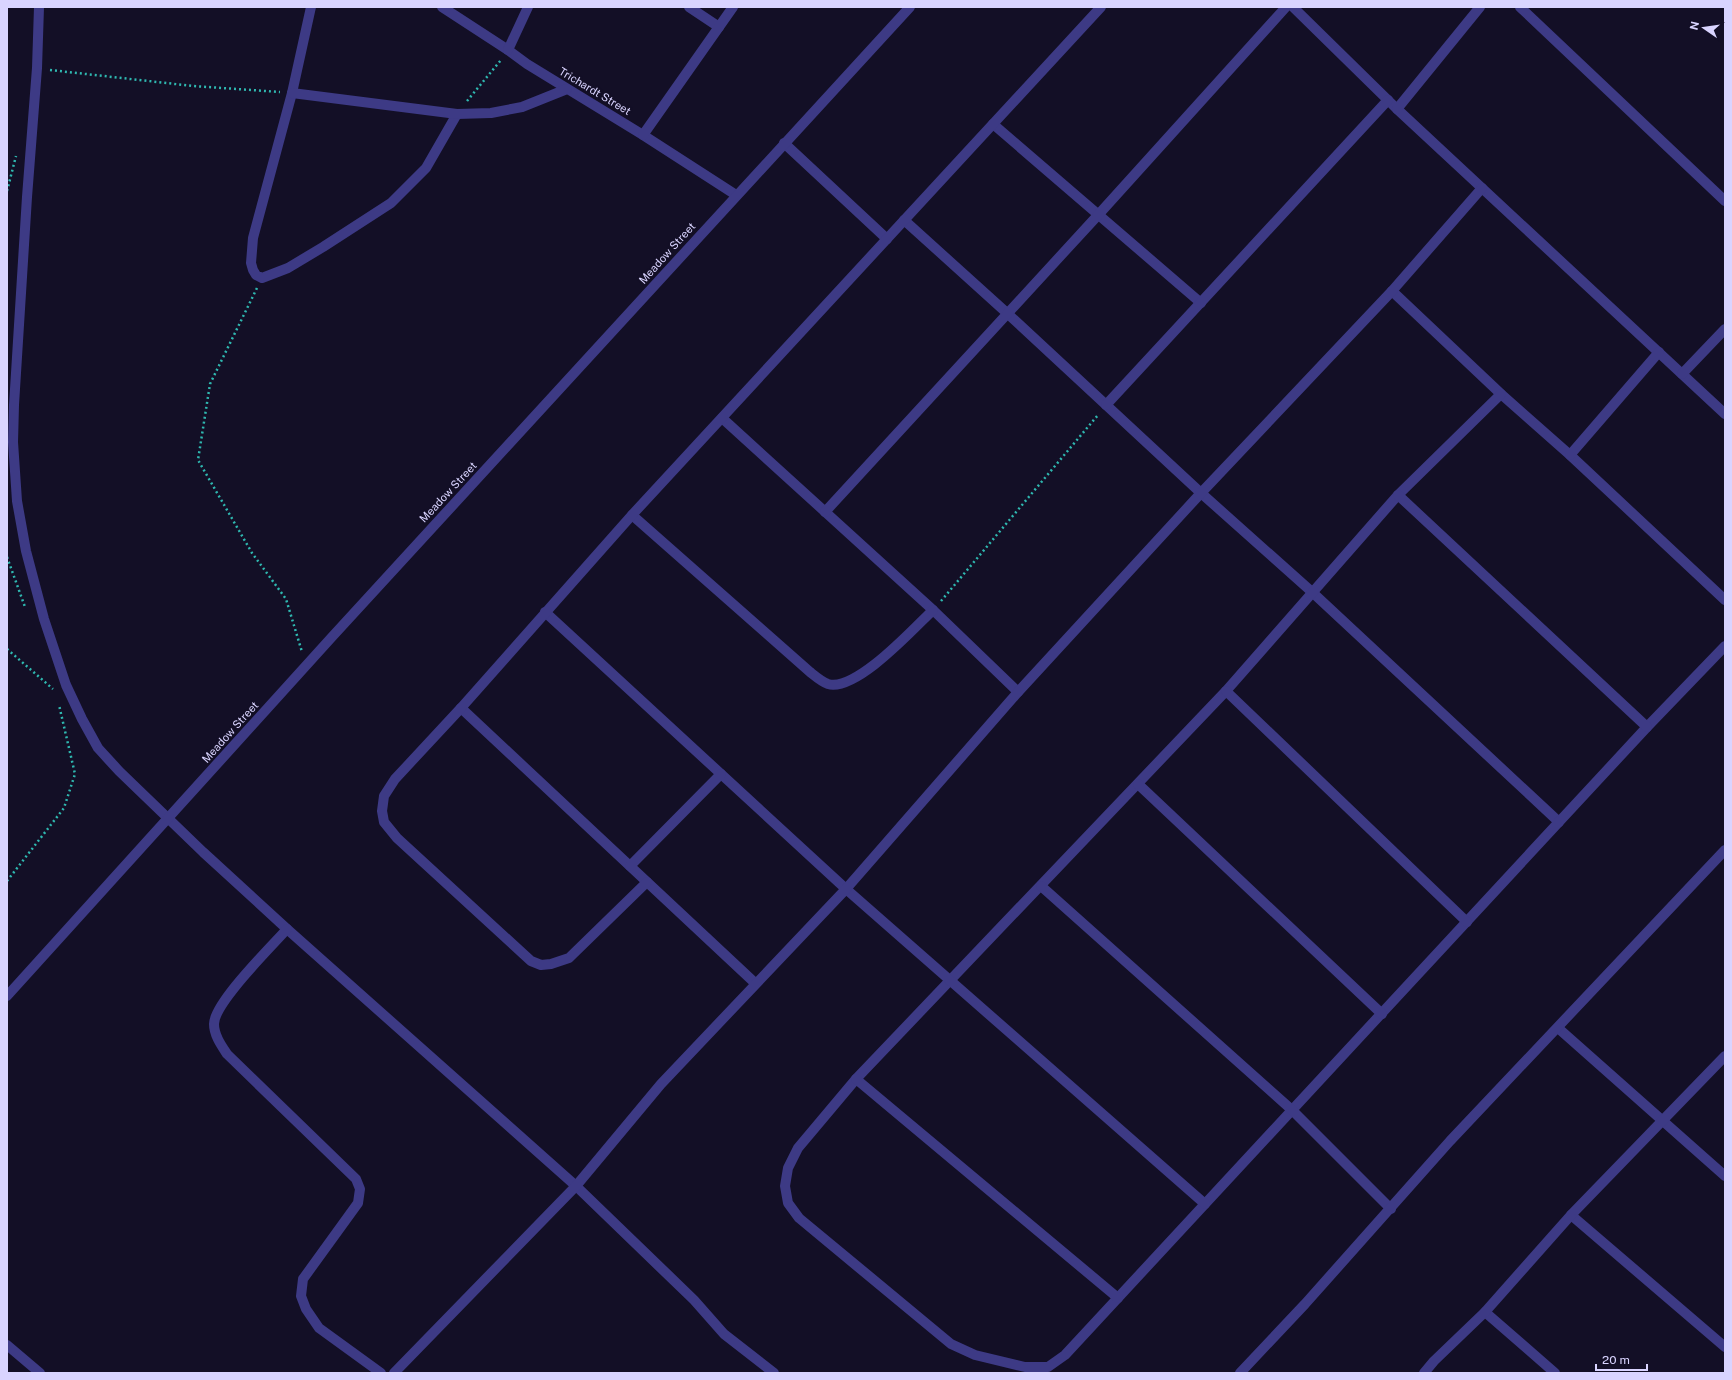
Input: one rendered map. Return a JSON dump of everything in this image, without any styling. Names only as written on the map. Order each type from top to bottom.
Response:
[{"type":"street","points":[[39,7],[37,68],[27,196],[13,442],[17,501],[26,551],[44,619],[66,685],[82,719],[98,748],[168,819],[287,929],[576,1186],[694,1300],[724,1334],[774,1373]]},
{"type":"street","points":[[311,7],[292,93],[253,238],[251,263],[256,275],[262,278],[273,275],[294,265],[391,203],[426,168],[457,114]]},
{"type":"street","name":"Trichardt Street","points":[[442,7],[527,64],[643,135],[736,195]]},
{"type":"street","points":[[508,50],[528,7]]},
{"type":"street","points":[[689,7],[719,27]]},
{"type":"street","points":[[643,135],[733,7]]},
{"type":"street","name":"Meadow Street","points":[[7,996],[736,195],[910,7]]},
{"type":"street","points":[[647,882],[569,958],[551,964],[541,964],[531,961],[397,838],[384,822],[382,811],[384,796],[395,779],[461,708],[632,515],[1101,7]]},
{"type":"street","points":[[825,512],[1100,214],[1286,7]]},
{"type":"street","points":[[1293,7],[1388,100],[1725,414]]},
{"type":"street","points":[[1397,108],[1480,7]]},
{"type":"street","points":[[1520,7],[1725,201]]},
{"type":"street","points":[[292,93],[457,114],[491,113],[522,107],[568,89]]},
{"type":"street","points":[[1106,406],[1388,100]]},
{"type":"street","points":[[993,124],[1100,214],[1201,303]]},
{"type":"street","points":[[784,143],[887,239]]},
{"type":"street","points":[[394,1373],[576,1186],[660,1084],[846,889],[1018,692],[1201,493],[1392,291],[1482,188]]},
{"type":"street","points":[[904,220],[1201,493],[1312,592],[1559,822]]},
{"type":"street","points":[[1392,291],[1501,394],[1570,455],[1725,600]]},
{"type":"street","points":[[1682,374],[1725,329]]},
{"type":"street","points":[[1570,455],[1659,352]]},
{"type":"street","points":[[1501,394],[1398,495],[1226,690],[856,1079],[798,1148],[788,1168],[785,1186],[788,1203],[799,1218],[951,1344],[975,1355],[1025,1366],[1048,1368],[1065,1355],[1647,727],[1725,646]]},
{"type":"street","points":[[722,418],[933,610],[1018,692]]},
{"type":"street","points":[[1398,495],[1647,727]]},
{"type":"street","points":[[632,515],[810,672],[828,684],[841,684],[858,677],[882,658],[933,610]]},
{"type":"street","points":[[545,612],[846,889],[1205,1204]]},
{"type":"street","points":[[1226,690],[1467,922]]},
{"type":"street","points":[[461,708],[755,984]]},
{"type":"street","points":[[630,866],[721,774]]},
{"type":"street","points":[[1138,784],[1382,1014]]},
{"type":"street","points":[[1240,1373],[1305,1304],[1450,1141],[1725,850]]},
{"type":"street","points":[[1041,886],[1292,1110],[1391,1208]]},
{"type":"street","points":[[287,929],[226,998],[217,1013],[214,1022],[214,1030],[218,1041],[227,1054],[356,1179],[360,1188],[358,1203],[303,1279],[301,1296],[306,1309],[319,1328],[381,1373]]},
{"type":"street","points":[[1558,1028],[1725,1176]]},
{"type":"street","points":[[1424,1373],[1434,1361],[1485,1312],[1571,1215],[1725,1056]]},
{"type":"street","points":[[856,1079],[1118,1298]]},
{"type":"street","points":[[1571,1215],[1725,1347]]},
{"type":"street","points":[[1485,1312],[1555,1373]]},
{"type":"street","points":[[7,1344],[40,1373]]},
{"type":"path","points":[[457,114],[508,50]]},
{"type":"path","points":[[37,68],[193,86],[292,93]]},
{"type":"path","points":[[262,278],[210,384],[198,460],[252,553],[286,599],[306,666]]},
{"type":"path","points":[[933,610],[1106,406]]},
{"type":"path","points":[[7,557],[28,614]]},
{"type":"path","points":[[7,649],[56,692],[54,685]]},
{"type":"path","points":[[7,881],[64,808],[75,774],[58,700]]}]
